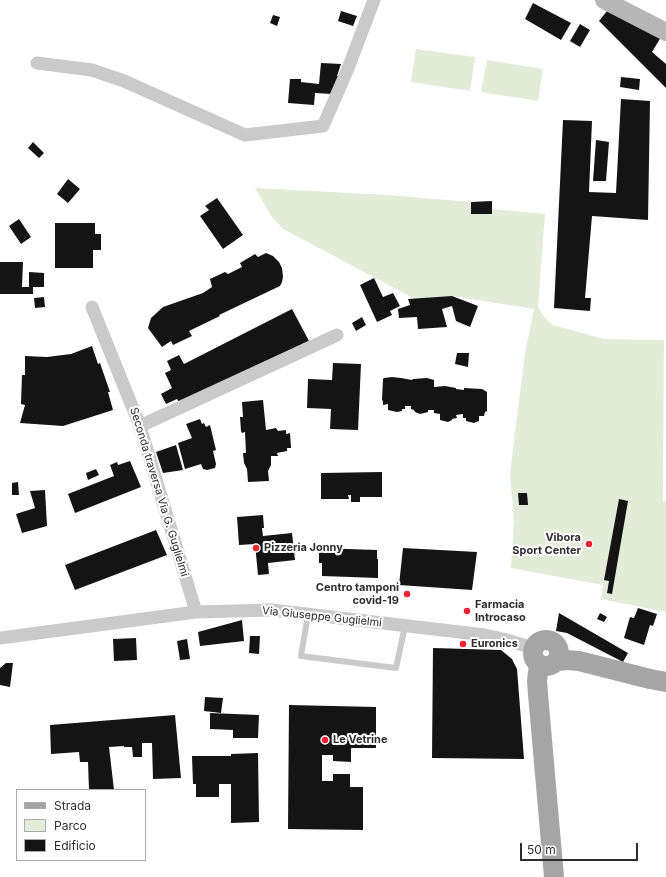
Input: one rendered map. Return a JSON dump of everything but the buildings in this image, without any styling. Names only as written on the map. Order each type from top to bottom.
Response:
[{"type":"main road","points":[[554,877],[537,681],[542,655],[579,661],[666,682]]},
{"type":"street","points":[[37,63],[92,70],[124,81],[245,135],[323,126],[347,71],[374,0]]},
{"type":"street","points":[[604,0],[666,32]]},
{"type":"street","name":"Seconda traversa Via G. Guglielmi","points":[[92,307],[140,426],[196,612]]},
{"type":"street","points":[[140,426],[337,334]]},
{"type":"street","name":"Via Giuseppe Guglielmi","points":[[0,638],[196,612],[272,610],[485,635],[503,639],[542,655]]},
{"type":"lane","points":[[308,615],[301,656],[396,668],[406,626]]},
{"type":"green space","points":[[416,49],[475,57],[470,91],[411,82]]},
{"type":"green space","points":[[487,60],[543,69],[538,101],[481,92]]},
{"type":"green space","points":[[255,188],[388,195],[471,202],[492,201],[492,209],[545,214],[538,307],[545,318],[553,325],[604,339],[664,340],[663,501],[666,501],[666,612],[601,599],[603,585],[511,568],[514,521],[510,474],[525,353],[534,309],[452,296],[415,299],[283,229],[271,216]]},
{"type":"place","name":"Vibora Sport Center","points":[[589,544]]},
{"type":"place","name":"Pizzeria Jonny","points":[[256,548]]},
{"type":"place","name":"Centro tamponi covid-19","points":[[407,594]]},
{"type":"place","name":"Farmacia Introcaso","points":[[467,611]]},
{"type":"place","name":"Euronics","points":[[463,644]]},
{"type":"place","name":"Le Vetrine","points":[[325,740]]}]
